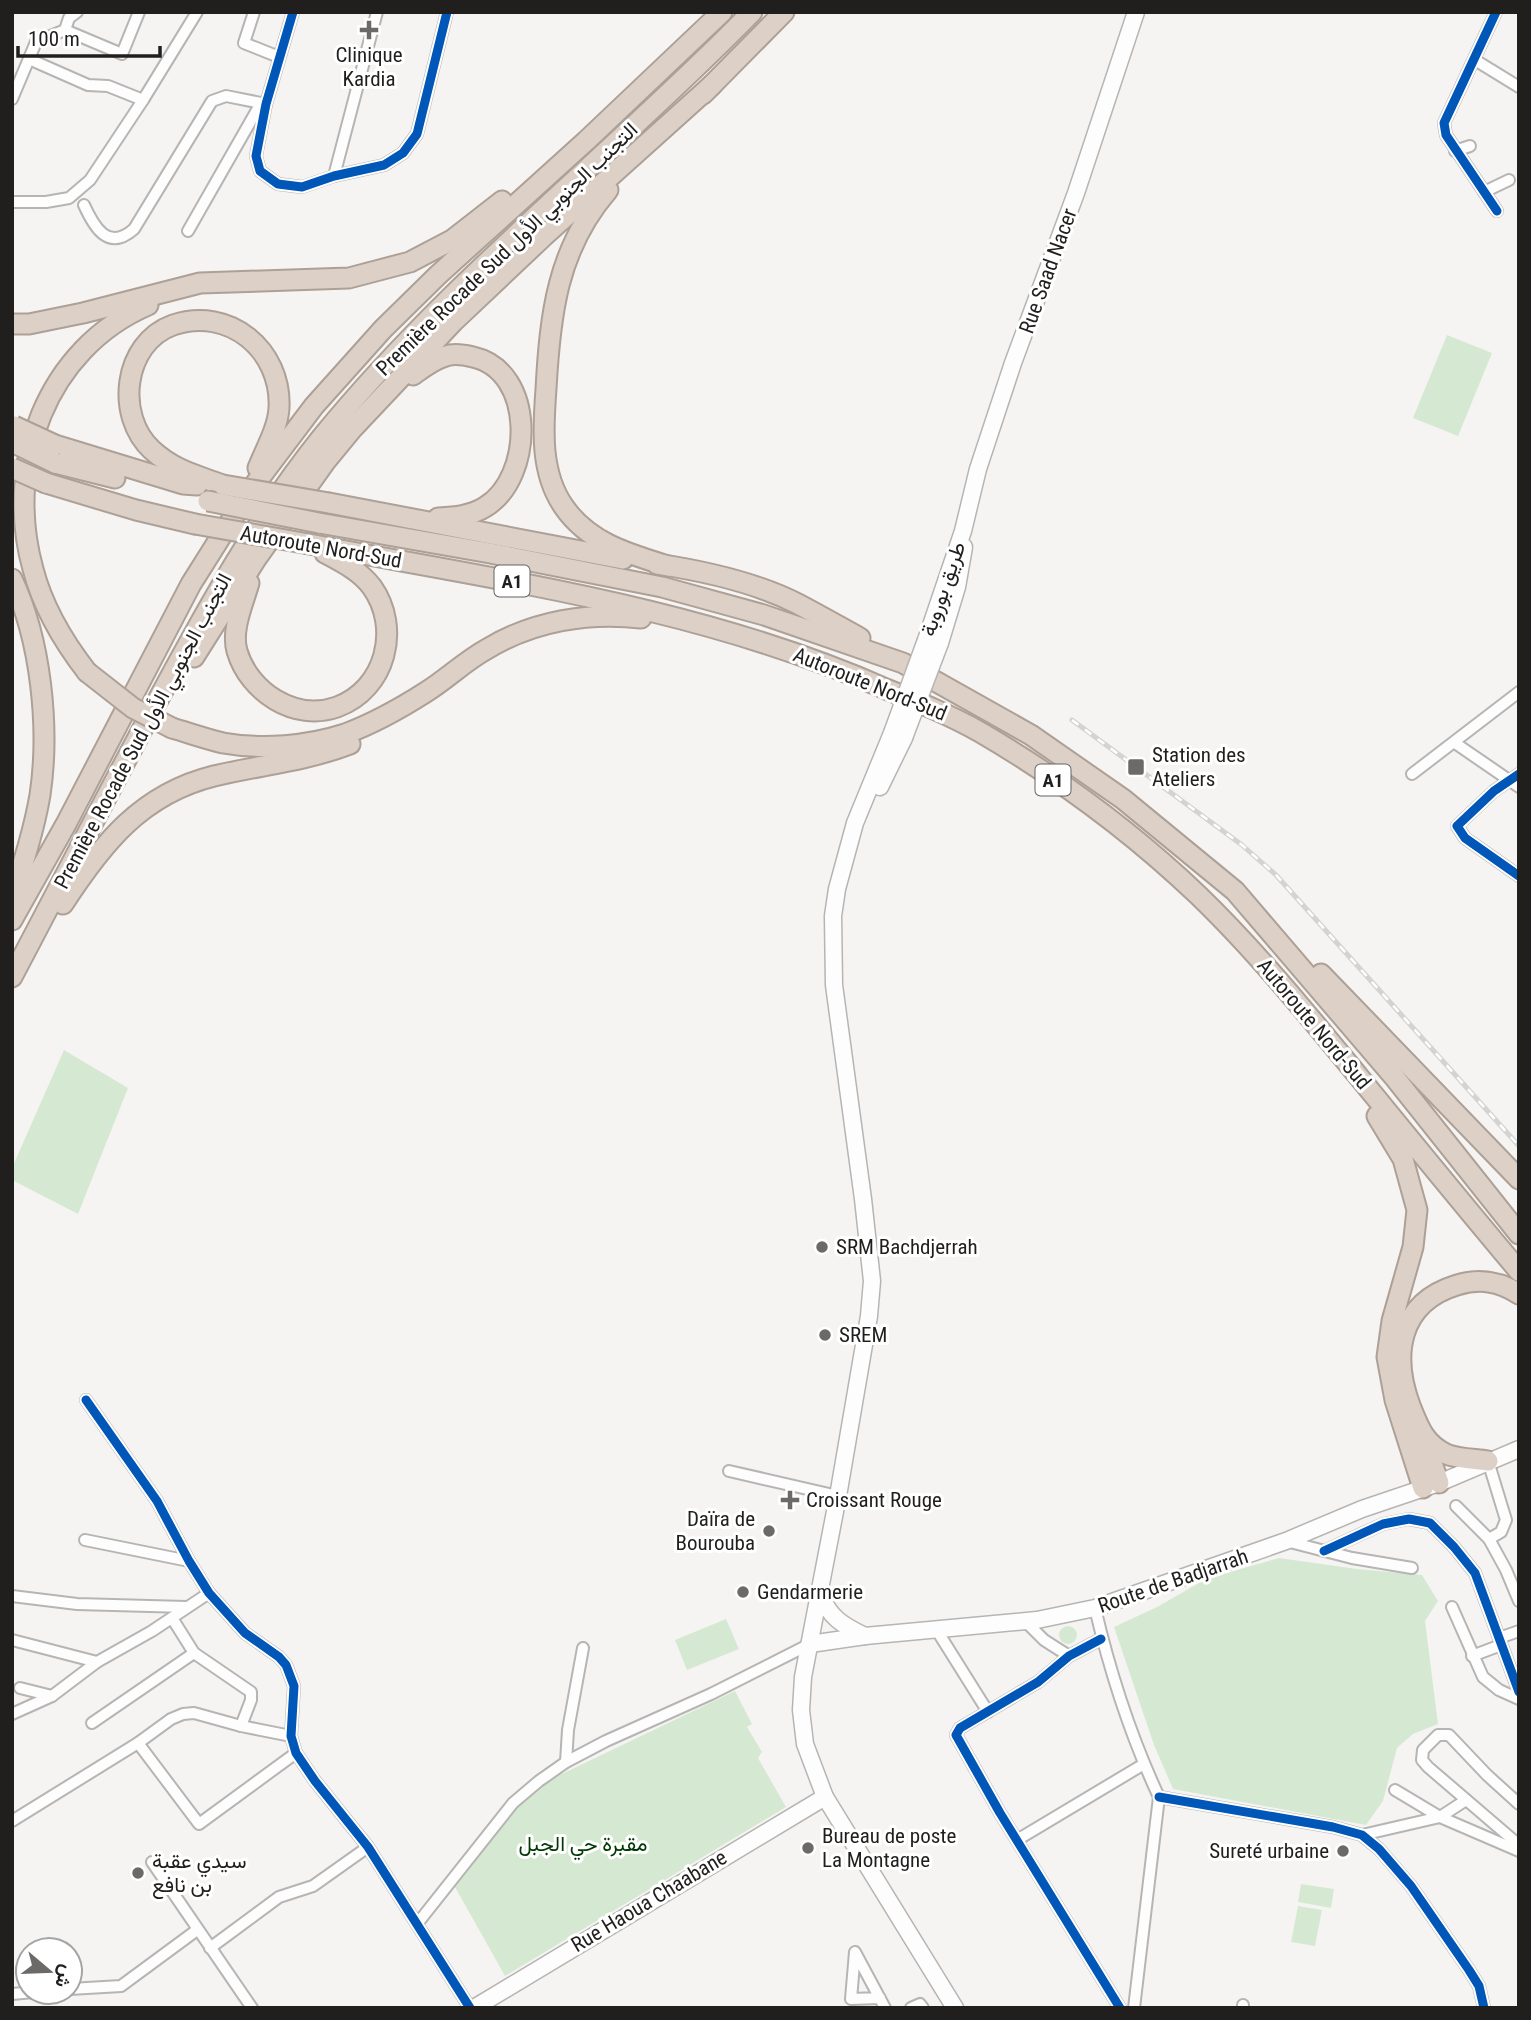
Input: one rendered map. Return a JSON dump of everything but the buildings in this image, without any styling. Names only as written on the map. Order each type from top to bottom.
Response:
[{"type":"highway","name":"Première Rocade Sud التجنب الجنوبي الأول","points":[[12,920],[66,824],[191,584],[249,492],[314,406],[383,329],[438,275],[586,141],[722,12]]},
{"type":"highway","name":"Première Rocade Sud التجنب الجنوبي الأول","points":[[12,979],[220,585],[274,501],[322,437],[385,364],[448,300],[752,12]]},
{"type":"highway","points":[[668,566],[612,547],[595,538],[576,522],[555,491],[546,459],[544,430],[549,330],[554,302],[567,260],[598,201],[783,12]]},
{"type":"highway","points":[[118,774],[256,559],[325,462],[353,428],[473,303],[712,85]]},
{"type":"highway","points":[[12,324],[29,324],[83,313],[200,283],[349,278],[410,262],[452,240],[586,141]]},
{"type":"highway","points":[[200,283],[129,314],[101,332],[72,361],[39,415],[26,463],[24,516],[32,568],[49,615],[87,672],[133,708],[172,729],[221,742],[242,745],[306,743],[359,728],[426,692]]},
{"type":"highway","points":[[223,485],[173,467],[149,447],[135,425],[129,404],[129,381],[136,358],[152,338],[171,326],[194,320],[216,322],[244,333],[265,352],[276,377],[279,409],[249,492]]},
{"type":"highway","points":[[369,511],[437,518],[472,513],[486,507],[504,492],[519,454],[518,400],[508,378],[489,363],[470,356],[449,355],[432,362],[387,394]]},
{"type":"highway","name":"Autoroute Nord-Sud","points":[[13,434],[55,454],[208,501],[663,587],[764,615],[903,663],[1031,735],[1083,769],[1234,891],[1395,1079],[1519,1234]]},
{"type":"highway","points":[[55,454],[183,484],[223,485],[668,566],[764,590],[797,603],[903,663]]},
{"type":"highway","name":"Autoroute Nord-Sud","points":[[12,468],[46,483],[136,510],[195,524],[459,570],[713,627],[800,654],[866,679],[978,731],[1069,791],[1162,862],[1246,945],[1326,1035],[1519,1271]]},
{"type":"highway","points":[[256,559],[237,623],[236,649],[245,670],[260,690],[280,703],[305,709],[340,706],[360,693],[379,670],[387,647],[386,617],[381,603],[365,579],[309,544]]},
{"type":"highway","points":[[12,579],[41,687],[44,745],[40,792],[32,835],[12,898]]},
{"type":"highway","points":[[12,979],[85,870],[121,827],[150,803],[211,777],[311,757],[350,744],[369,734],[487,648],[554,621],[586,617],[634,617],[713,627]]},
{"type":"highway","points":[[1234,891],[1345,998],[1519,1179]]},
{"type":"highway","points":[[1326,1035],[1396,1146],[1413,1191],[1417,1210],[1413,1247],[1392,1321],[1387,1357],[1395,1400],[1431,1485]]},
{"type":"highway","points":[[1431,1485],[1422,1436],[1408,1399],[1401,1365],[1403,1336],[1414,1313],[1434,1294],[1471,1282],[1493,1282],[1519,1294]]},
{"type":"highway","points":[[1422,1436],[1450,1455],[1488,1461]]},
{"type":"main road","name":"Rue Saad Nacer","points":[[963,531],[978,469],[1013,363],[1076,193],[1136,12]]},
{"type":"main road","name":"طريق بوروبة","points":[[955,2008],[825,1797],[805,1744],[801,1710],[803,1677],[838,1496],[869,1316],[872,1281],[834,974],[833,916],[848,848],[866,818],[961,566],[963,531]]},
{"type":"main road","name":"Route de Badjarrah","points":[[810,1644],[865,1636],[1025,1621],[1095,1608],[1286,1541],[1519,1449]]},
{"type":"main road","points":[[820,1592],[832,1616],[842,1625],[865,1636]]},
{"type":"main road","name":"Rue Haoua Chaabane","points":[[472,2008],[825,1797]]},
{"type":"street","points":[[65,30],[69,19],[78,12]]},
{"type":"street","points":[[12,99],[36,42],[65,30],[122,54],[139,12]]},
{"type":"street","points":[[12,202],[46,202],[69,198],[90,180],[197,12]]},
{"type":"street","points":[[254,12],[244,43],[279,57]]},
{"type":"street","points":[[293,12],[263,104],[256,156],[260,171],[278,184],[302,187],[334,176],[384,166],[403,153],[417,134],[447,12]]},
{"type":"street","points":[[334,176],[377,12]]},
{"type":"street","points":[[1496,12],[1444,123],[1446,135],[1455,151],[1497,211]]},
{"type":"street","points":[[29,59],[89,85],[108,86],[143,100]]},
{"type":"street","points":[[1475,60],[1519,87]]},
{"type":"street","points":[[84,205],[93,225],[103,234],[116,238],[129,234],[212,102],[226,96],[263,104]]},
{"type":"street","points":[[188,231],[263,104]]},
{"type":"street","points":[[1455,151],[1470,146]]},
{"type":"street","points":[[1484,192],[1509,180]]},
{"type":"street","points":[[1412,774],[1519,692]]},
{"type":"street","points":[[1455,743],[1516,780]]},
{"type":"street","points":[[1516,780],[1494,791],[1458,826],[1465,838],[1519,876]]},
{"type":"street","points":[[86,1400],[157,1501],[209,1592],[245,1633],[286,1665],[294,1695],[291,1735],[296,1753],[368,1847],[472,2008]]},
{"type":"street","points":[[1488,1461],[1506,1520],[1504,1528],[1489,1539]]},
{"type":"street","points":[[729,1471],[838,1496]]},
{"type":"street","points":[[1456,1506],[1489,1539],[1519,1601]]},
{"type":"street","points":[[1324,1551],[1383,1524],[1409,1519],[1430,1523],[1454,1546],[1475,1573],[1519,1692]]},
{"type":"street","points":[[85,1539],[189,1561]]},
{"type":"street","points":[[1286,1541],[1377,1563],[1412,1568]]},
{"type":"street","points":[[12,1714],[52,1696],[97,1662],[172,1618],[209,1592]]},
{"type":"street","points":[[12,1596],[77,1604],[186,1607]]},
{"type":"street","points":[[1452,1607],[1482,1677],[1499,1690],[1519,1699]]},
{"type":"street","points":[[1095,1608],[1101,1639],[1144,1765],[1158,1797],[1134,2008]]},
{"type":"street","points":[[172,1618],[194,1653],[251,1692],[251,1700],[241,1726]]},
{"type":"street","points":[[1025,1621],[1044,1640],[1069,1656]]},
{"type":"street","points":[[936,1629],[988,1712]]},
{"type":"street","points":[[1472,1656],[1519,1631]]},
{"type":"street","points":[[1101,1639],[1069,1656],[1038,1682],[960,1728],[956,1738],[1120,2008]]},
{"type":"street","points":[[12,1640],[97,1662]]},
{"type":"street","points":[[417,1924],[526,1790],[566,1762],[606,1741],[711,1694],[810,1644]]},
{"type":"street","points":[[566,1762],[568,1730],[583,1648]]},
{"type":"street","points":[[92,1723],[194,1653]]},
{"type":"street","points":[[20,1688],[52,1696]]},
{"type":"street","points":[[12,1821],[138,1743],[171,1719],[183,1714],[194,1713],[241,1726],[291,1735]]},
{"type":"street","points":[[1519,1804],[1449,1735],[1441,1734],[1422,1753],[1422,1760],[1519,1844]]},
{"type":"street","points":[[138,1743],[199,1824],[296,1753]]},
{"type":"street","points":[[1017,1840],[1144,1765]]},
{"type":"street","points":[[1395,1790],[1440,1817],[1519,1851]]},
{"type":"street","points":[[1158,1797],[1333,1826],[1362,1835],[1411,1886],[1479,1986],[1485,2008]]},
{"type":"street","points":[[1362,1835],[1440,1817],[1466,1800]]},
{"type":"street","points":[[210,1948],[279,1897],[313,1886],[368,1847]]},
{"type":"street","points":[[152,1862],[252,2008]]},
{"type":"street","points":[[84,1988],[121,1986],[197,1930]]},
{"type":"street","points":[[911,2008],[920,2004],[923,2008]]},
{"type":"green space","points":[[1447,335],[1492,353],[1458,436],[1413,418]]},
{"type":"green space","points":[[64,1050],[128,1088],[78,1214],[12,1180],[12,1168]]},
{"type":"green space","points":[[1279,1558],[1422,1575],[1438,1601],[1425,1621],[1438,1724],[1413,1734],[1397,1748],[1383,1801],[1366,1825],[1173,1789],[1154,1745],[1114,1627],[1157,1607],[1206,1579]]},
{"type":"green space","points":[[726,1619],[739,1649],[687,1670],[675,1640]]},
{"type":"green space","points":[[1064,1626],[1072,1626],[1077,1635],[1075,1642],[1064,1644],[1059,1639],[1059,1631]]},
{"type":"green space","name":"مقبرة حي الجبل","points":[[735,1691],[752,1724],[747,1727],[762,1752],[758,1758],[786,1807],[505,1976],[455,1887],[524,1799],[547,1781]]},
{"type":"green space","points":[[1301,1884],[1334,1889],[1331,1908],[1298,1902]]},
{"type":"green space","points":[[1298,1906],[1322,1910],[1315,1946],[1291,1942]]},
{"type":"railway","points":[[1072,720],[1242,845],[1276,875],[1519,1146]]},
{"type":"cycle path","points":[[293,12],[266,104],[256,156],[260,171],[278,184],[302,187],[334,176],[384,165],[403,153],[417,134],[447,12]]},
{"type":"cycle path","points":[[1496,12],[1444,123],[1446,135],[1497,211]]},
{"type":"cycle path","points":[[1519,774],[1494,791],[1457,826],[1465,838],[1519,876]]},
{"type":"cycle path","points":[[86,1400],[157,1501],[209,1593],[245,1633],[286,1665],[294,1686],[291,1736],[296,1753],[368,1847],[470,2008]]},
{"type":"cycle path","points":[[1324,1551],[1383,1524],[1409,1519],[1430,1523],[1475,1573],[1519,1692]]},
{"type":"cycle path","points":[[1101,1639],[1069,1656],[1038,1682],[960,1728],[956,1735],[1000,1813],[1120,2008]]},
{"type":"cycle path","points":[[1159,1797],[1333,1827],[1362,1835],[1379,1849],[1411,1886],[1479,1986],[1484,2008]]},
{"type":"place","name":"Clinique Kardia","points":[[369,30]]},
{"type":"place","name":"Station des Ateliers","points":[[1136,767]]},
{"type":"place","name":"SRM Bachdjerrah","points":[[822,1247]]},
{"type":"place","name":"SREM","points":[[825,1335]]},
{"type":"place","name":"Croissant Rouge","points":[[790,1500]]},
{"type":"place","name":"Daïra de Bourouba","points":[[769,1531]]},
{"type":"place","name":"Gendarmerie","points":[[743,1592]]},
{"type":"place","name":"Bureau de poste La Montagne","points":[[808,1848]]},
{"type":"place","name":"Sureté urbaine","points":[[1343,1851]]},
{"type":"place","name":"سيدي عقبة بن نافع","points":[[138,1873]]}]
